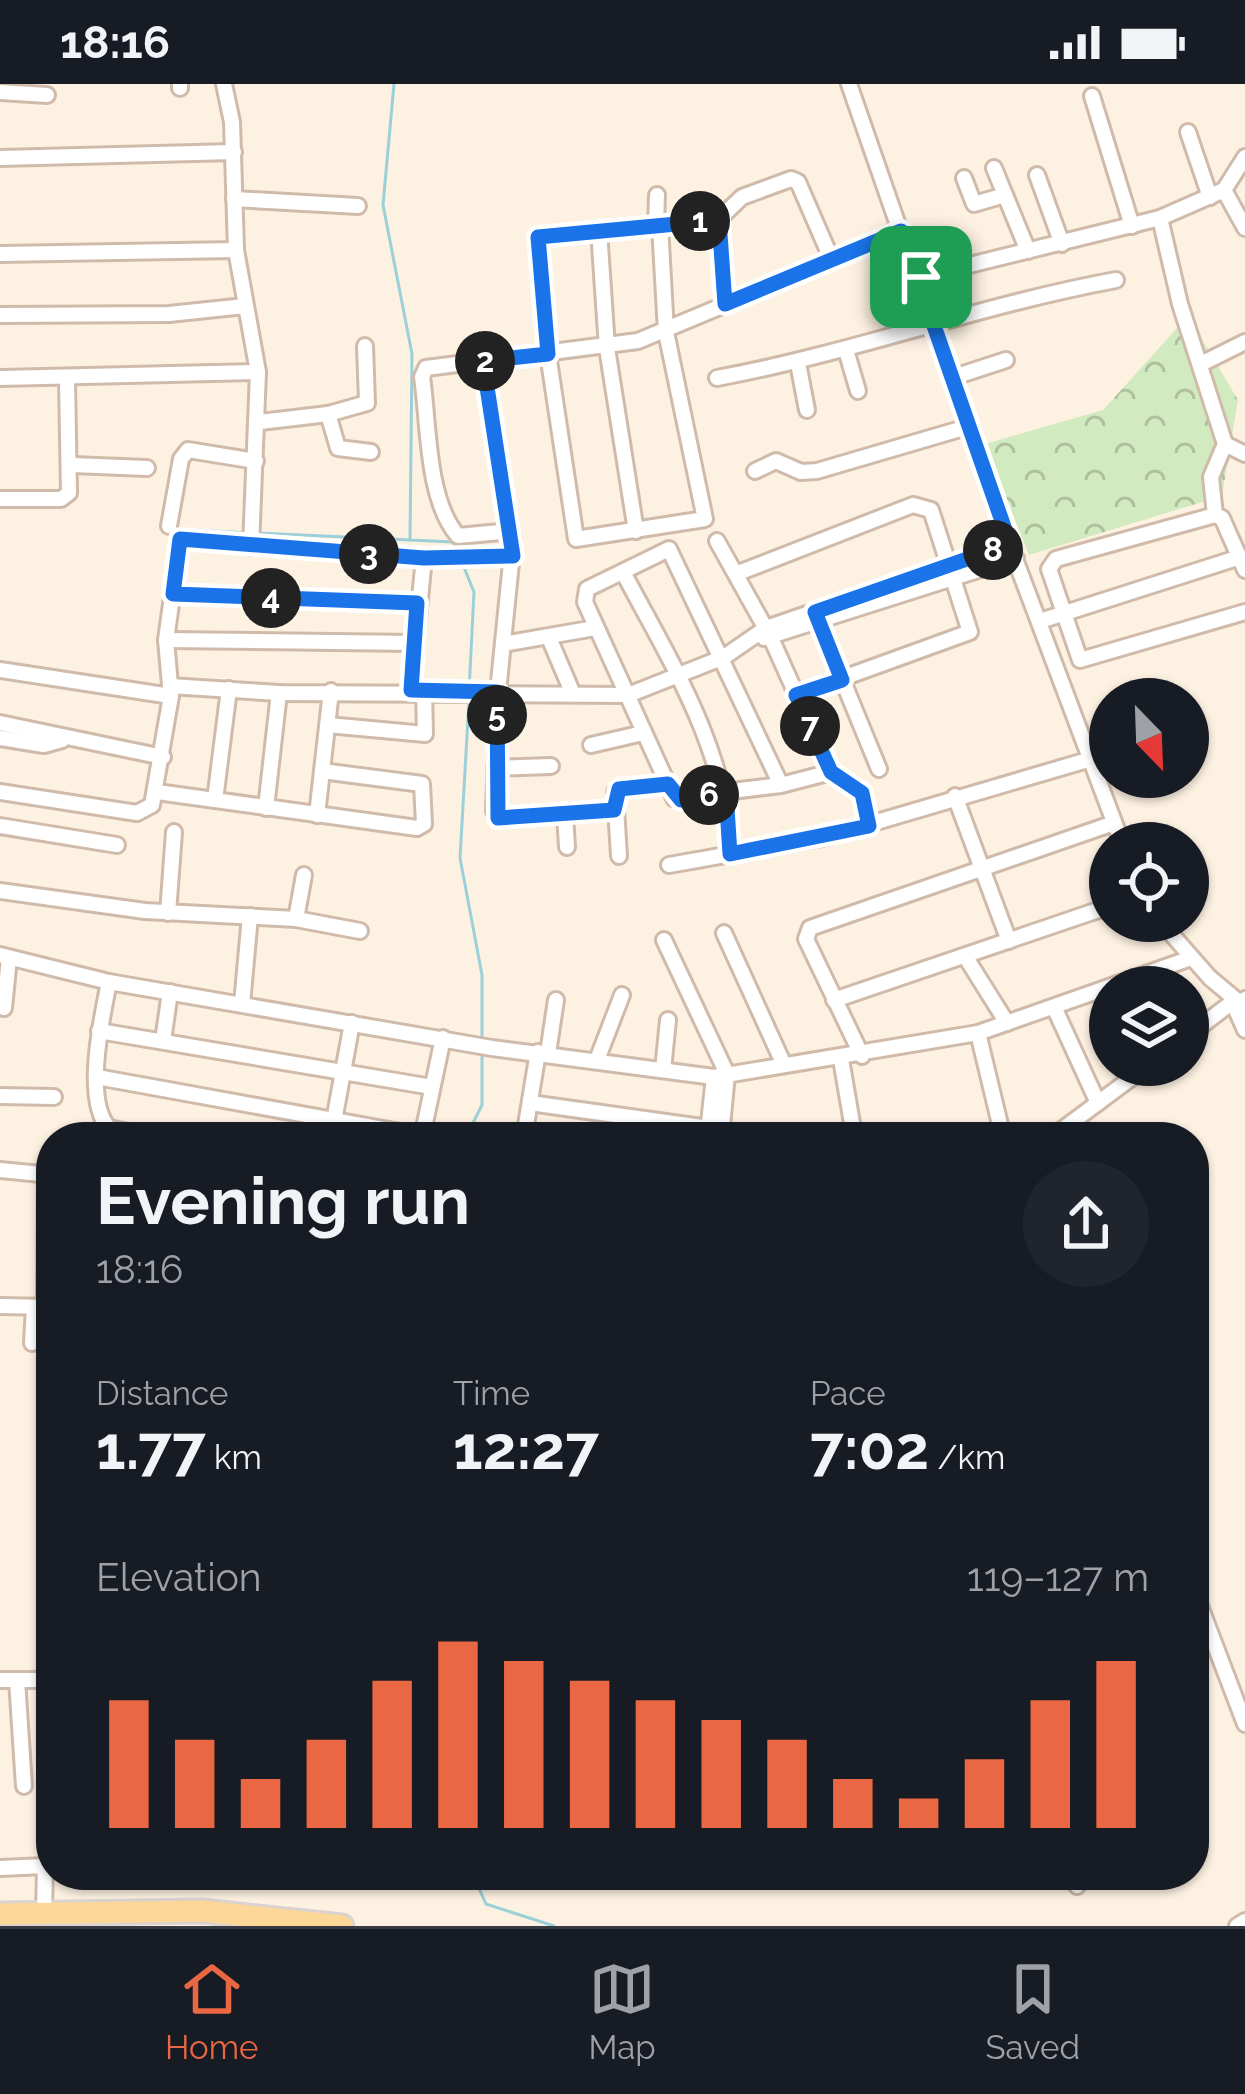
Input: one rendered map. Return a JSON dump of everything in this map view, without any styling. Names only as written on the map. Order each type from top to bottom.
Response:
[{"type":"main road","points":[[0,1914],[202,1911],[342,1926]]},
{"type":"street","points":[[224,84],[234,152],[236,250],[258,372],[260,422],[251,537]]},
{"type":"street","points":[[849,84],[1089,757]]},
{"type":"street","points":[[0,92],[47,94]]},
{"type":"street","points":[[1092,96],[1132,226]]},
{"type":"street","points":[[1188,131],[1217,194],[1245,227]]},
{"type":"street","points":[[0,158],[234,152]]},
{"type":"street","points":[[921,277],[1160,218],[1217,194],[1245,157]]},
{"type":"street","points":[[994,168],[1028,251]]},
{"type":"street","points":[[1037,175],[1062,244]]},
{"type":"street","points":[[964,178],[974,204],[1005,195]]},
{"type":"street","points":[[656,195],[658,225],[666,332],[705,519],[576,538],[548,354],[537,241],[543,235],[599,230],[658,225],[719,220],[752,192],[795,180],[831,258]]},
{"type":"street","points":[[234,199],[358,206]]},
{"type":"street","points":[[1040,621],[1242,563],[1215,514],[1211,477],[1225,444],[1203,363],[1180,304],[1160,218]]},
{"type":"street","points":[[719,220],[725,304]]},
{"type":"street","points":[[599,230],[607,348],[636,531]]},
{"type":"street","points":[[511,531],[458,536],[439,494],[422,376],[431,366],[607,348],[666,332],[901,231]]},
{"type":"street","points":[[0,254],[236,250]]},
{"type":"street","points":[[717,378],[797,363],[935,320],[1116,280]]},
{"type":"street","points":[[0,315],[169,314],[245,306]]},
{"type":"street","points":[[1203,363],[1245,342]]},
{"type":"street","points":[[260,422],[328,414],[370,400],[365,346]]},
{"type":"street","points":[[846,350],[858,391]]},
{"type":"street","points":[[954,376],[1006,360]]},
{"type":"street","points":[[483,361],[511,531],[503,644],[494,691],[498,818],[614,810]]},
{"type":"street","points":[[797,363],[807,410]]},
{"type":"street","points":[[0,379],[258,372]]},
{"type":"street","points":[[0,499],[66,496],[72,465],[67,380]]},
{"type":"street","points":[[328,414],[338,448],[371,452]]},
{"type":"street","points":[[755,471],[776,461],[801,472],[818,470],[968,428]]},
{"type":"street","points":[[1225,444],[1245,454]]},
{"type":"street","points":[[170,526],[181,459],[188,450],[256,461]]},
{"type":"street","points":[[72,465],[147,468]]},
{"type":"street","points":[[738,573],[920,504],[931,510],[970,632],[796,695]]},
{"type":"street","points":[[1080,660],[1049,569],[1052,561],[1215,514]]},
{"type":"street","points":[[1229,532],[1245,526]]},
{"type":"street","points":[[0,792],[137,813],[148,809],[157,792],[163,757],[170,691],[166,640],[180,539],[251,537],[424,558],[509,556]]},
{"type":"street","points":[[717,541],[738,573],[831,772],[862,793],[869,826]]},
{"type":"street","points":[[781,785],[669,549],[584,592],[595,628],[668,784],[681,800],[781,785],[831,772]]},
{"type":"street","points":[[0,670],[170,691],[628,695],[679,678],[765,635],[1013,551]]},
{"type":"street","points":[[328,725],[425,734],[414,643],[424,558]]},
{"type":"street","points":[[623,572],[679,678],[726,793],[730,854]]},
{"type":"street","points":[[173,594],[417,603]]},
{"type":"street","points":[[1058,668],[1245,612]]},
{"type":"street","points":[[817,618],[879,769]]},
{"type":"street","points":[[503,644],[550,640],[595,628]]},
{"type":"street","points":[[166,640],[414,643]]},
{"type":"street","points":[[550,640],[573,694]]},
{"type":"street","points":[[215,800],[229,689]]},
{"type":"street","points":[[317,815],[331,691]]},
{"type":"street","points":[[266,808],[279,693]]},
{"type":"street","points":[[0,723],[47,730],[62,740],[163,757]]},
{"type":"street","points":[[591,745],[644,733]]},
{"type":"street","points":[[0,738],[44,745],[62,740]]},
{"type":"street","points":[[669,866],[869,826],[955,796],[1089,760]]},
{"type":"street","points":[[496,768],[551,766]]},
{"type":"street","points":[[157,792],[417,828],[424,824],[422,784],[322,771]]},
{"type":"street","points":[[619,856],[614,810],[619,789],[668,784]]},
{"type":"street","points":[[955,796],[1009,941]]},
{"type":"street","points":[[566,814],[567,847]]},
{"type":"street","points":[[0,826],[117,845]]},
{"type":"street","points":[[862,1056],[806,939],[809,928],[1089,831]]},
{"type":"street","points":[[169,913],[174,832]]},
{"type":"street","points":[[296,919],[304,874]]},
{"type":"street","points":[[0,890],[169,913],[296,919],[360,932]]},
{"type":"street","points":[[834,1000],[1089,913]]},
{"type":"street","points":[[242,1004],[250,916]]},
{"type":"street","points":[[724,933],[784,1065]]},
{"type":"street","points":[[664,940],[720,1076],[714,1122]]},
{"type":"street","points":[[1178,942],[1241,1002]]},
{"type":"street","points":[[965,956],[1007,1023]]},
{"type":"street","points":[[4,1008],[5,957],[109,982],[492,1048],[720,1076],[862,1056],[978,1033],[1191,958]]},
{"type":"street","points":[[103,1122],[98,1114],[99,1031],[109,982]]},
{"type":"street","points":[[163,1041],[170,992]]},
{"type":"street","points":[[598,1060],[622,994]]},
{"type":"street","points":[[527,1122],[556,1000]]},
{"type":"street","points":[[1241,1002],[1237,1016],[1245,1030]]},
{"type":"street","points":[[1209,1023],[1241,1002]]},
{"type":"street","points":[[1054,1006],[1099,1103]]},
{"type":"street","points":[[663,1070],[668,1020]]},
{"type":"street","points":[[334,1122],[352,1022]]},
{"type":"street","points":[[99,1031],[432,1087]]},
{"type":"street","points":[[978,1033],[999,1122]]},
{"type":"street","points":[[425,1122],[443,1038]]},
{"type":"street","points":[[841,1059],[852,1122]]},
{"type":"street","points":[[97,1077],[301,1122]]},
{"type":"street","points":[[1073,1122],[1121,1086]]},
{"type":"street","points":[[0,1096],[54,1097]]},
{"type":"street","points":[[530,1103],[642,1122]]},
{"type":"street","points":[[0,1170],[36,1174]]},
{"type":"street","points":[[0,1306],[36,1307]]},
{"type":"street","points":[[32,1343],[36,1330]]},
{"type":"street","points":[[1209,1628],[1244,1717]]},
{"type":"street","points":[[0,1680],[36,1680]]},
{"type":"street","points":[[17,1680],[24,1786]]},
{"type":"street","points":[[0,1868],[36,1866]]},
{"type":"street","points":[[44,1890],[44,1913]]},
{"type":"street","points":[[1238,1926],[1245,1921]]},
{"type":"green space","points":[[1188,316],[1238,400],[1222,496],[1029,555],[985,444],[1103,410]]},
{"type":"waterway","points":[[394,84],[383,205],[412,354],[410,540],[453,542],[457,551]]},
{"type":"waterway","points":[[179,529],[249,533]]},
{"type":"waterway","points":[[258,533],[410,540]]},
{"type":"waterway","points":[[463,565],[474,592],[469,691]]},
{"type":"waterway","points":[[469,701],[460,858],[482,975],[482,1043]]},
{"type":"waterway","points":[[474,1122],[482,1105],[482,1053]]},
{"type":"waterway","points":[[480,1890],[486,1904],[554,1926]]},
{"type":"route","points":[[719,220],[725,304],[901,231],[921,277],[1010,544],[815,612],[842,680],[796,695],[831,772],[862,793],[869,826],[730,854],[726,793],[681,800],[674,798],[668,784],[619,789],[613,794],[614,810],[498,818],[494,812],[497,692],[411,690],[417,603],[173,594],[180,539],[424,558],[513,556],[483,361],[548,354],[538,237],[719,220]]}]
